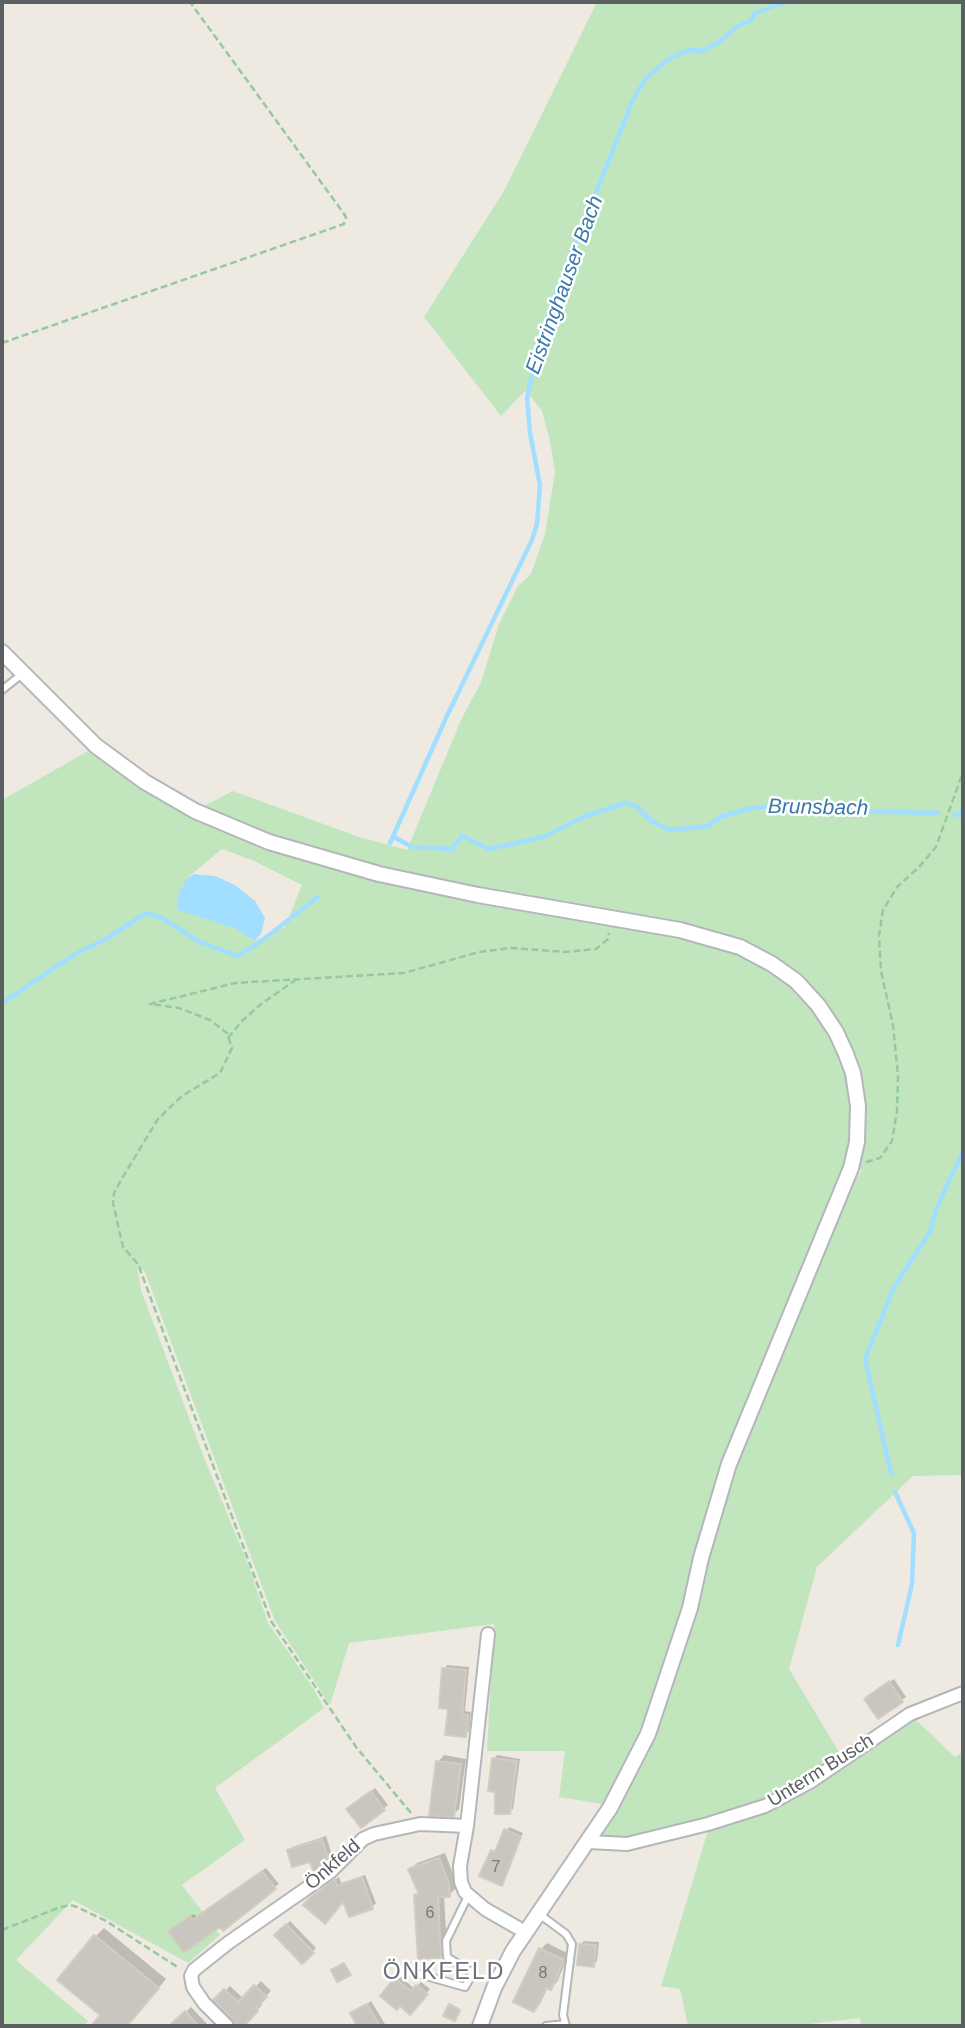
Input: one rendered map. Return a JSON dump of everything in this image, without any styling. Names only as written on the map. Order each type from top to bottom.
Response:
[{"type":"street","points":[[2,652],[75,726],[123,767],[170,798],[227,826],[324,860],[379,874],[478,895],[680,930],[740,947],[796,981],[818,1005],[836,1032],[853,1073],[858,1106],[857,1142],[853,1160],[729,1464],[701,1558],[690,1608],[648,1734],[589,1842],[525,1932],[495,1988],[480,2026]]},
{"type":"street","points":[[488,1634],[467,1826],[460,1866],[461,1882],[468,1896],[525,1932]]},
{"type":"street","name":"Unterm Busch","points":[[589,1842],[627,1844],[709,1824],[765,1806],[810,1782],[910,1714],[963,1693]]},
{"type":"street","name":"Önkfeld","points":[[191,1976],[202,1962],[330,1872],[365,1837],[420,1824],[467,1826]]},
{"type":"street","points":[[191,1976],[193,1987],[204,2003],[227,2026]]},
{"type":"lane","points":[[2,690],[22,674]]},
{"type":"lane","points":[[419,1974],[465,1987],[473,1973],[447,1957],[446,1941],[468,1896]]},
{"type":"lane","points":[[537,1913],[566,1934],[572,1944],[563,2015],[565,2025],[546,2026]]},
{"type":"path","points":[[2,343],[344,225],[345,217],[342,211],[190,2]]},
{"type":"path","points":[[853,1160],[869,1162],[880,1158],[892,1141],[897,1111],[898,1076],[893,1025],[881,971],[879,936],[883,910],[897,887],[936,847],[963,772]]},
{"type":"path","points":[[420,1824],[356,1747],[271,1621],[142,1274],[138,1264],[124,1247],[114,1212],[114,1193],[158,1119],[182,1096],[220,1073],[232,1048],[229,1038],[220,1026],[196,1013],[150,1004],[234,983],[404,973],[479,953],[511,948],[565,952],[596,949],[608,939],[611,919]]},
{"type":"path","points":[[229,1038],[243,1020],[261,1004],[298,979]]},
{"type":"path","points":[[2,1930],[70,1905],[106,1921],[191,1976]]},
{"type":"green space","points":[[597,2],[963,2],[963,1475],[913,1476],[817,1567],[789,1669],[842,1757],[761,1804],[629,1840],[595,1840],[608,1820],[650,1736],[669,1685],[723,1499],[746,1436],[839,1206],[862,1170],[851,1168],[768,1365],[753,1409],[749,1409],[713,1498],[696,1558],[686,1608],[644,1734],[609,1805],[559,1797],[565,1751],[487,1751],[494,1624],[349,1643],[330,1705],[275,1621],[145,1272],[137,1266],[141,1290],[203,1455],[248,1564],[268,1623],[314,1689],[324,1708],[215,1788],[245,1840],[182,1885],[220,1935],[188,1963],[73,1900],[16,1960],[88,2021],[85,2026],[2,2026],[2,800],[95,747],[145,782],[194,811],[233,791],[359,837],[407,850],[461,720],[481,682],[499,624],[518,586],[531,574],[545,534],[555,472],[542,411],[526,390],[501,416],[424,317],[504,191]],"holes":[[[222,849],[254,861],[302,885],[285,927],[254,941],[236,929],[179,909],[177,898],[187,878]],[[722,934],[755,948],[783,965],[807,983],[821,1000],[818,1004],[796,981],[772,964],[740,947],[716,939]]]},
{"type":"green space","points":[[910,1714],[955,1757],[963,1752],[963,2026],[861,2026],[860,2018],[792,2026],[688,2026],[680,1989],[661,1986],[709,1827],[774,1806]]},
{"type":"water","points":[[194,874],[215,876],[235,885],[255,901],[265,918],[261,934],[254,941],[236,929],[178,910],[177,898],[187,878]]},
{"type":"building","points":[[442,1668],[466,1670],[462,1715],[468,1715],[466,1737],[445,1735],[448,1709],[439,1708]]},
{"type":"building","points":[[889,1681],[903,1702],[878,1719],[864,1699]]},
{"type":"building","points":[[492,1758],[517,1761],[510,1814],[495,1814],[495,1792],[488,1791]]},
{"type":"building","points":[[436,1761],[461,1764],[454,1817],[429,1816]]},
{"type":"building","points":[[371,1791],[385,1810],[361,1828],[346,1809]]},
{"type":"building","points":[[504,1829],[521,1837],[502,1886],[479,1876],[491,1850],[495,1852]]},
{"type":"building","points":[[322,1839],[329,1861],[314,1873],[310,1862],[292,1867],[287,1850]]},
{"type":"building","points":[[439,1858],[449,1883],[450,1897],[438,1897],[441,1958],[418,1959],[414,1895],[419,1894],[408,1869]]},
{"type":"building","points":[[262,1871],[276,1889],[223,1931],[220,1927],[184,1953],[168,1931],[190,1916],[192,1920]]},
{"type":"building","points":[[362,1877],[373,1909],[349,1917],[343,1902],[325,1924],[303,1905],[335,1879],[337,1886]]},
{"type":"building","points":[[286,1924],[314,1953],[302,1964],[274,1935]]},
{"type":"building","points":[[94,1935],[159,1988],[127,2026],[91,2026],[100,2015],[57,1980]]},
{"type":"building","points":[[579,1944],[596,1945],[594,1967],[577,1965]]},
{"type":"building","points":[[539,1948],[564,1960],[551,1990],[546,1988],[534,2012],[513,2002]]},
{"type":"building","points":[[344,1963],[351,1975],[337,1982],[331,1970]]},
{"type":"building","points":[[394,1978],[411,1991],[416,1985],[428,1994],[410,2015],[400,2006],[397,2010],[380,1996]]},
{"type":"building","points":[[254,1985],[267,1997],[244,2026],[236,2026],[213,2000],[224,1989],[238,2002]]},
{"type":"building","points":[[367,2004],[380,2026],[357,2026],[350,2013]]},
{"type":"building","points":[[449,2004],[460,2010],[455,2021],[443,2016]]},
{"type":"building","points":[[185,2011],[199,2026],[169,2026]]},
{"type":"waterway","name":"Eistringhauser Bach","points":[[390,843],[446,718],[532,540],[537,524],[540,485],[530,433],[527,398],[536,355],[552,304],[632,102],[645,79],[670,58],[690,50],[702,51],[719,42],[736,27],[752,20],[755,13],[786,2]]},
{"type":"waterway","name":"Brunsbach","points":[[394,837],[412,847],[452,849],[462,836],[489,849],[543,837],[583,817],[625,803],[636,806],[653,822],[669,830],[709,826],[720,817],[751,808],[793,804],[826,804],[850,811],[938,813]]},
{"type":"waterway","name":"Brunsbach","points":[[955,814],[961,816],[963,808]]},
{"type":"waterway","name":"Eistringhauser Bach","points":[[2,1003],[75,954],[108,938],[146,913],[162,918],[200,942],[237,956],[260,942],[318,897]]},
{"type":"waterway","points":[[891,1473],[865,1359],[894,1287],[930,1232],[936,1209],[963,1152]]},
{"type":"waterway","points":[[895,1492],[914,1533],[912,1584],[898,1645]]},
{"type":"district","name":"ÖNKFELD","points":[[444,1973]]}]
